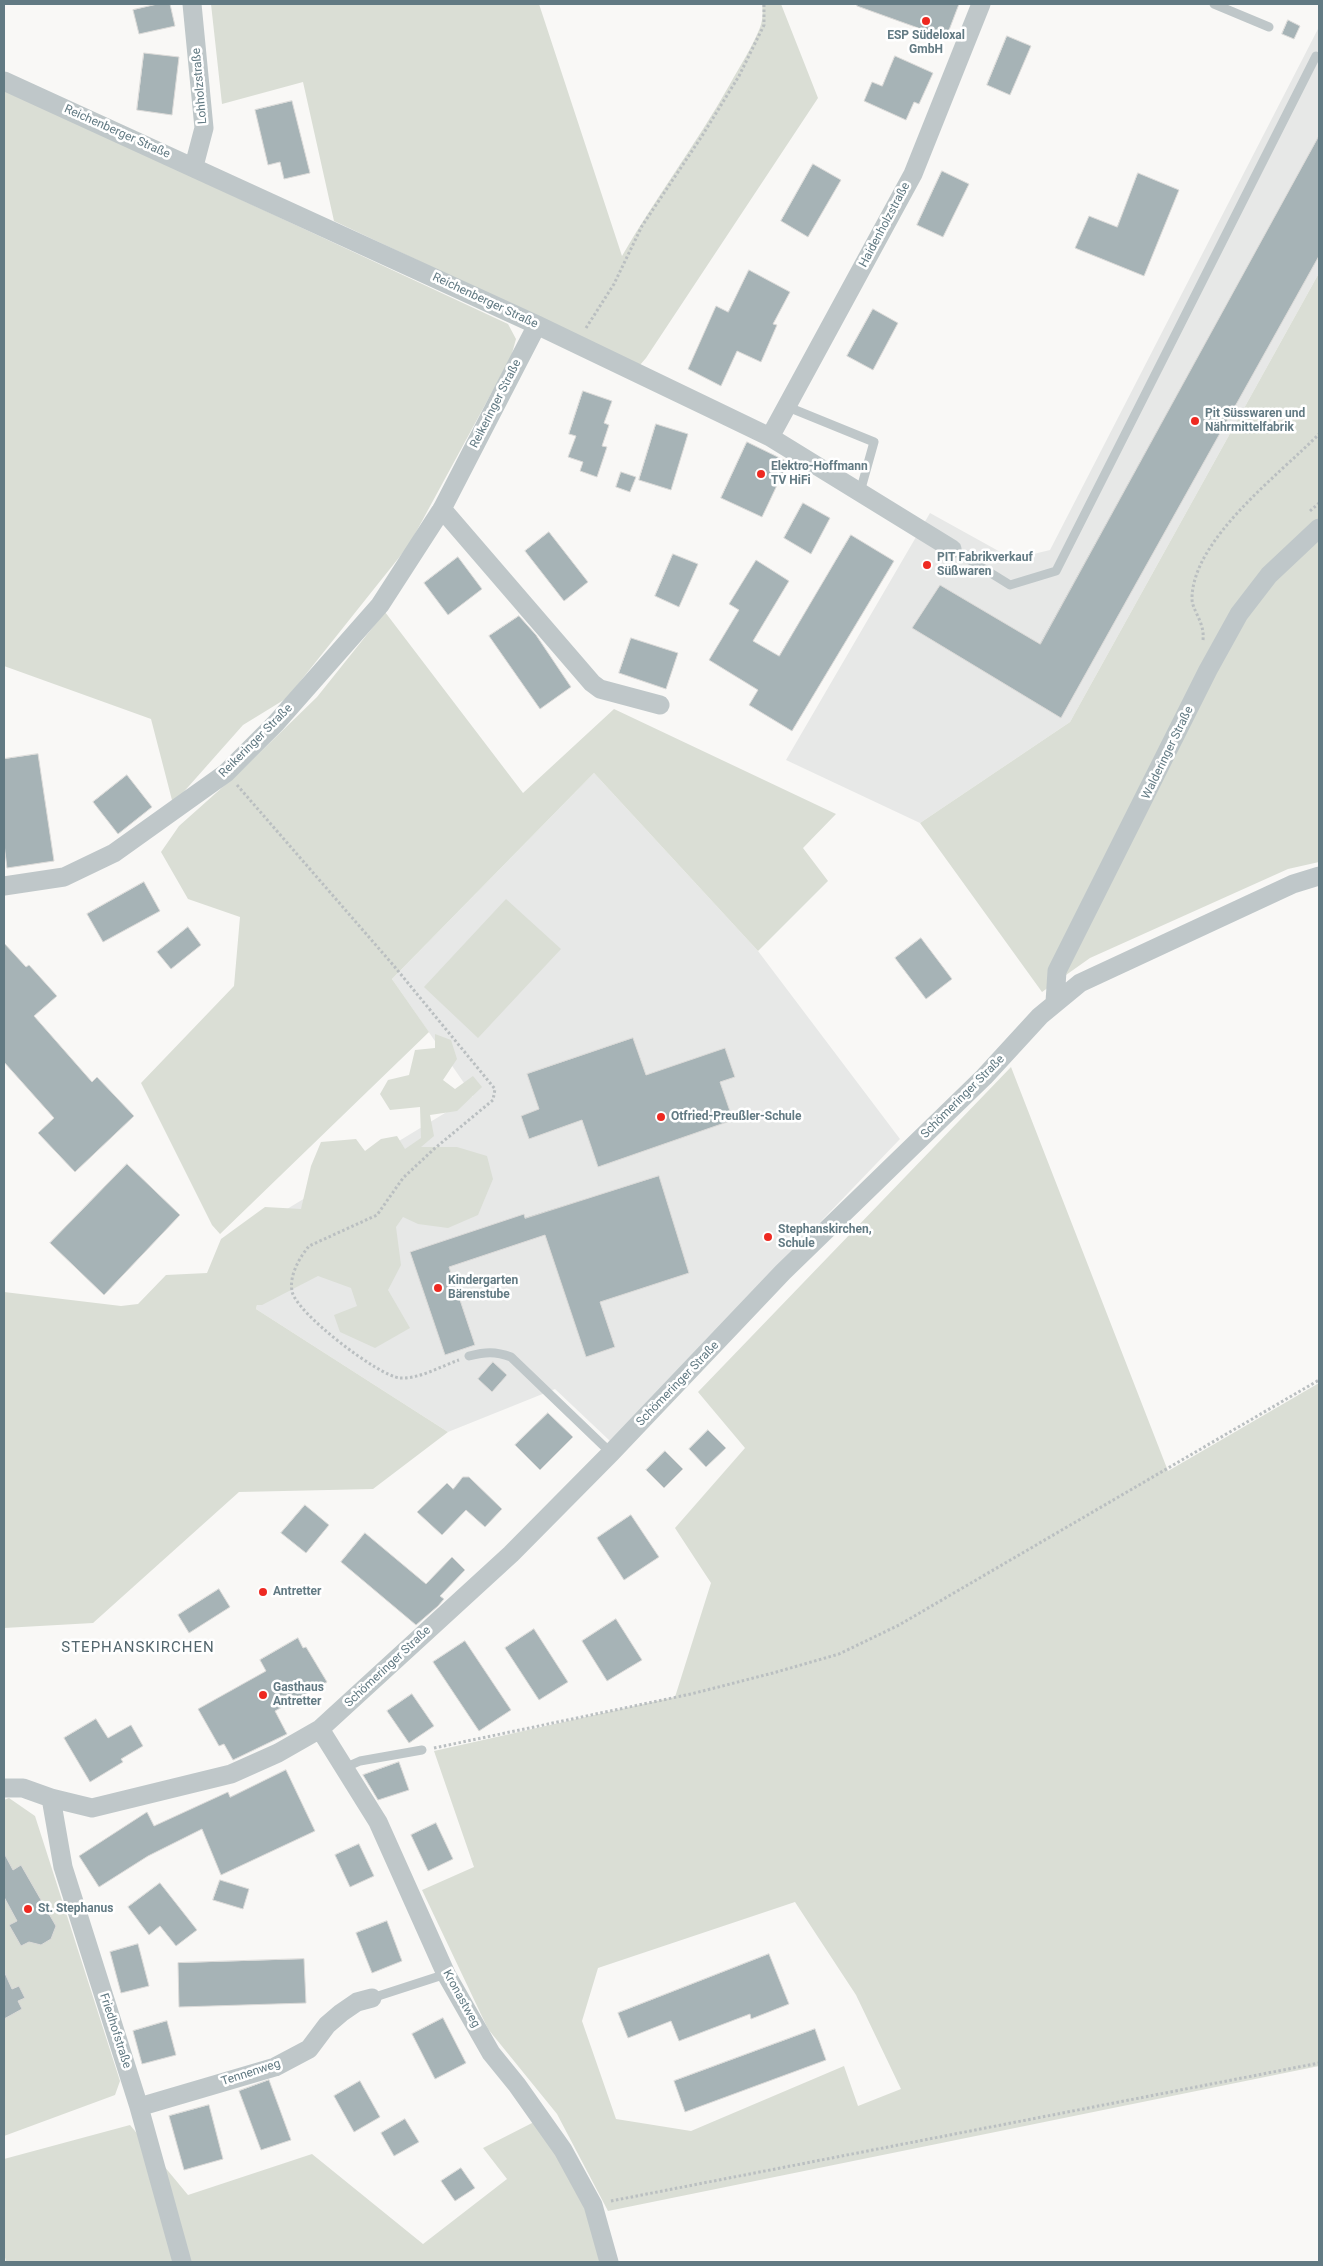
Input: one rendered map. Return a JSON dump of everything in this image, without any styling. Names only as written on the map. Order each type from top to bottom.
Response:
[{"type":"street","name":"Lohholzstraße","points":[[192,4],[204,128],[194,166]]},
{"type":"street","name":"Haidenholzstraße","points":[[770,437],[913,174],[981,4]]},
{"type":"street","name":"Reichenberger Straße","points":[[4,81],[194,166],[537,325],[770,437],[952,549]]},
{"type":"street","name":"Reikeringer Straße","points":[[4,886],[64,877],[114,853],[226,773],[313,683],[380,605],[442,510],[537,325]]},
{"type":"street","points":[[442,510],[592,683],[600,689],[660,705]]},
{"type":"street","name":"Walderinger Straße","points":[[1055,1002],[1058,971],[1208,670],[1239,614],[1269,575],[1319,528]]},
{"type":"street","name":"Schömeringer Straße","points":[[4,1788],[23,1788],[51,1798],[92,1808],[223,1776],[278,1754],[320,1729],[511,1554],[612,1453],[783,1272],[984,1076],[1055,1002],[1088,979],[1294,884],[1319,876]]},
{"type":"street","name":"Kronastweg","points":[[320,1729],[378,1822],[446,1974],[491,2053],[517,2085],[563,2150],[593,2205],[609,2262]]},
{"type":"street","name":"Friedhofstraße","points":[[51,1798],[62,1867],[139,2107],[182,2262]]},
{"type":"street","name":"Tennenweg","points":[[139,2107],[275,2067],[308,2049],[327,2025],[341,2013],[357,2002],[372,1998]]},
{"type":"lane","points":[[1214,4],[1269,27]]},
{"type":"lane","points":[[952,549],[1010,585],[1056,571],[1316,56]]},
{"type":"lane","points":[[788,407],[874,442],[860,492]]},
{"type":"lane","points":[[469,1356],[486,1351],[498,1352],[511,1357],[612,1453]]},
{"type":"lane","points":[[344,1768],[360,1761],[422,1750]]},
{"type":"lane","points":[[372,1998],[446,1974]]},
{"type":"path","points":[[576,344],[614,284],[642,226],[702,136],[739,76],[764,25],[764,4]]},
{"type":"path","points":[[1208,670],[1203,651],[1204,629],[1191,599],[1194,578],[1207,552],[1246,501],[1292,462],[1319,434]]},
{"type":"path","points":[[226,773],[394,966],[495,1089],[493,1100],[434,1149],[404,1178],[377,1215],[309,1246],[302,1255],[292,1280],[294,1300],[335,1340],[390,1376],[413,1377],[469,1356]]},
{"type":"path","points":[[422,1750],[691,1694],[839,1654],[899,1625],[1319,1380]]},
{"type":"path","points":[[593,2205],[1319,2063]]},
{"type":"shaded area","points":[[211,4],[539,4],[622,256],[717,106],[745,57],[760,27],[762,4],[781,4],[818,98],[640,365],[334,221],[303,82],[222,104]]},
{"type":"shaded area","points":[[1319,27],[1319,273],[1070,722],[920,823],[786,760],[930,513],[1013,559],[1050,550]]},
{"type":"shaded area","points":[[4,89],[508,324],[516,339],[511,357],[409,545],[287,698],[243,725],[173,804],[151,719],[4,666]]},
{"type":"shaded area","points":[[1319,273],[1319,862],[1288,869],[1090,958],[1042,992],[920,823],[1070,722]]},
{"type":"shaded area","points":[[385,612],[523,793],[614,709],[836,814],[803,848],[828,881],[758,951],[594,773],[392,979],[429,1032],[220,1234],[212,1225],[141,1083],[234,986],[240,917],[188,899],[161,852],[179,826],[244,768],[317,697]]},
{"type":"shaded area","name":"Otfried-Preußler-Schule","points":[[594,773],[758,951],[900,1139],[610,1441],[555,1389],[448,1432],[256,1309],[287,1209],[473,1096],[392,979]]},
{"type":"shaded area","points":[[506,899],[561,949],[478,1038],[424,987]]},
{"type":"shaded area","points":[[435,1034],[451,1040],[457,1059],[443,1080],[455,1089],[473,1076],[482,1087],[457,1111],[430,1115],[434,1136],[421,1147],[457,1147],[487,1156],[493,1179],[478,1215],[448,1228],[418,1224],[403,1217],[396,1227],[401,1265],[388,1290],[410,1328],[375,1348],[340,1332],[334,1315],[357,1306],[351,1288],[318,1276],[262,1305],[257,1305],[256,1309],[448,1432],[373,1489],[239,1492],[93,1623],[4,1628],[4,1292],[121,1306],[138,1304],[166,1275],[207,1273],[221,1239],[265,1207],[301,1209],[311,1166],[321,1142],[356,1139],[365,1151],[381,1139],[397,1136],[405,1149],[421,1138],[420,1107],[390,1110],[380,1094],[388,1080],[409,1075],[415,1050],[435,1048]]},
{"type":"shaded area","points":[[1011,1067],[1168,1471],[1319,1383],[1319,2066],[608,2211],[557,2114],[488,2029],[422,1890],[474,1867],[434,1751],[675,1697],[711,1583],[675,1528],[745,1448],[698,1392]],"holes":[[[795,1902],[856,1995],[901,2089],[858,2106],[844,2066],[691,2131],[616,2119],[582,2021],[598,1968]]]},
{"type":"shaded area","points":[[9,1798],[35,1816],[120,2081],[115,2095],[4,2136],[4,1800]]},
{"type":"shaded area","points":[[536,2121],[585,2205],[601,2262],[6,2262],[4,2253],[4,2159],[130,2125],[188,2195],[312,2154],[423,2244],[507,2179],[483,2148]]},
{"type":"building","points":[[158,4],[170,4],[175,26],[139,34],[133,10]]},
{"type":"building","name":"ESP Südeloxal GmbH","points":[[858,4],[959,4],[946,38],[857,6]]},
{"type":"building","points":[[1288,20],[1300,26],[1294,39],[1282,34]]},
{"type":"building","points":[[1007,36],[1031,46],[1010,95],[987,85]]},
{"type":"building","points":[[144,53],[179,57],[172,115],[137,110]]},
{"type":"building","points":[[895,56],[933,73],[919,104],[914,102],[906,120],[864,101],[872,82],[882,86]]},
{"type":"building","points":[[292,101],[310,173],[284,179],[280,162],[268,165],[255,110]]},
{"type":"building","name":"Pit Süsswaren und Nährmittelfabrik","points":[[1319,136],[1319,256],[1061,718],[912,628],[940,585],[1040,644]]},
{"type":"building","points":[[813,164],[841,180],[808,237],[781,221]]},
{"type":"building","points":[[942,171],[969,184],[943,237],[917,225]]},
{"type":"building","points":[[1138,173],[1179,190],[1144,276],[1075,248],[1089,216],[1117,227]]},
{"type":"building","points":[[749,270],[790,292],[773,324],[777,325],[761,362],[737,351],[721,386],[688,369],[716,306],[728,312]]},
{"type":"building","points":[[873,309],[898,323],[873,370],[847,356]]},
{"type":"building","points":[[583,391],[612,401],[604,423],[609,425],[602,446],[607,447],[597,477],[580,471],[583,462],[568,457],[576,436],[569,434]]},
{"type":"building","points":[[656,424],[688,434],[671,490],[639,480]]},
{"type":"building","points":[[747,442],[788,462],[762,517],[721,498]]},
{"type":"building","points":[[621,472],[636,477],[630,492],[616,487]]},
{"type":"building","points":[[803,503],[830,518],[811,554],[784,538]]},
{"type":"building","points":[[549,532],[588,582],[564,601],[525,551]]},
{"type":"building","points":[[851,535],[894,561],[792,731],[749,705],[758,690],[709,660],[739,610],[729,604],[756,560],[789,581],[753,641],[779,656]]},
{"type":"building","points":[[673,554],[698,564],[679,607],[655,596]]},
{"type":"building","points":[[458,557],[482,589],[448,615],[424,583]]},
{"type":"building","points":[[519,616],[536,635],[571,687],[540,709],[489,636]]},
{"type":"building","points":[[631,638],[678,653],[666,689],[619,673]]},
{"type":"building","points":[[38,754],[54,861],[7,868],[4,844],[4,759]]},
{"type":"building","points":[[127,775],[152,807],[118,834],[93,802]]},
{"type":"building","points":[[144,882],[160,911],[103,942],[87,914]]},
{"type":"building","points":[[188,927],[201,945],[171,969],[157,952]]},
{"type":"building","points":[[921,938],[952,979],[926,999],[895,958]]},
{"type":"building","points":[[4,943],[26,967],[29,965],[57,996],[34,1016],[92,1082],[97,1077],[134,1116],[75,1172],[38,1133],[54,1118],[4,1062]]},
{"type":"building","points":[[633,1038],[646,1075],[725,1048],[735,1077],[720,1082],[733,1120],[598,1167],[582,1120],[529,1139],[521,1116],[539,1109],[527,1074]]},
{"type":"building","points":[[127,1164],[180,1215],[104,1295],[50,1243]]},
{"type":"building","points":[[659,1176],[689,1273],[600,1302],[615,1347],[586,1357],[545,1235],[449,1267],[475,1345],[445,1355],[410,1252],[524,1214],[525,1218]]},
{"type":"building","points":[[493,1362],[507,1375],[492,1392],[478,1379]]},
{"type":"building","points":[[548,1413],[573,1437],[540,1470],[515,1445]]},
{"type":"building","points":[[708,1430],[726,1448],[706,1467],[689,1449]]},
{"type":"building","points":[[665,1451],[683,1469],[664,1488],[646,1470]]},
{"type":"building","points":[[463,1477],[469,1477],[502,1509],[485,1527],[466,1510],[442,1535],[417,1512],[447,1483],[453,1489]]},
{"type":"building","points":[[305,1505],[329,1525],[306,1553],[281,1533]]},
{"type":"building","points":[[631,1515],[659,1557],[624,1580],[597,1538]]},
{"type":"building","points":[[365,1533],[426,1584],[452,1557],[465,1570],[440,1596],[444,1599],[438,1606],[416,1625],[341,1562]]},
{"type":"building","points":[[219,1589],[230,1607],[189,1633],[178,1615]]},
{"type":"building","points":[[616,1619],[642,1660],[607,1681],[582,1641]]},
{"type":"building","points":[[534,1629],[568,1682],[539,1700],[505,1648]]},
{"type":"building","name":"Gasthaus Antretter","points":[[298,1638],[303,1648],[306,1647],[327,1682],[275,1711],[287,1734],[233,1760],[224,1744],[219,1746],[198,1709],[266,1671],[260,1660]]},
{"type":"building","points":[[465,1641],[511,1710],[479,1731],[433,1662]]},
{"type":"building","points":[[412,1694],[434,1726],[409,1743],[387,1711]]},
{"type":"building","points":[[96,1719],[108,1738],[131,1725],[143,1746],[121,1759],[123,1762],[90,1782],[64,1738]]},
{"type":"building","points":[[399,1762],[409,1790],[378,1800],[363,1775]]},
{"type":"building","points":[[286,1770],[315,1831],[221,1875],[202,1829],[148,1856],[99,1887],[79,1856],[147,1812],[154,1826],[228,1792],[230,1797]]},
{"type":"building","points":[[436,1823],[453,1859],[428,1871],[411,1835]]},
{"type":"building","points":[[359,1844],[374,1876],[350,1887],[335,1855]]},
{"type":"building","name":"St. Stephanus","points":[[4,1853],[13,1870],[21,1865],[56,1926],[51,1939],[41,1945],[29,1942],[21,1946],[9,1925],[17,1921],[4,1897]]},
{"type":"building","points":[[220,1880],[249,1889],[243,1909],[213,1900]]},
{"type":"building","points":[[160,1883],[197,1930],[176,1946],[160,1926],[149,1935],[128,1907]]},
{"type":"building","points":[[387,1921],[402,1961],[372,1973],[356,1933]]},
{"type":"building","points":[[138,1944],[149,1986],[121,1993],[110,1952]]},
{"type":"building","points":[[769,1954],[789,2004],[751,2019],[750,2014],[679,2041],[671,2021],[628,2038],[618,2013]]},
{"type":"building","points":[[304,1959],[306,2003],[179,2007],[178,1963]]},
{"type":"building","points":[[4,1971],[12,1989],[19,1986],[25,1998],[18,2001],[22,2009],[4,2019]]},
{"type":"building","points":[[443,2018],[466,2063],[435,2079],[412,2034]]},
{"type":"building","points":[[167,2021],[176,2055],[142,2064],[133,2031]]},
{"type":"building","points":[[815,2029],[826,2060],[685,2112],[674,2081]]},
{"type":"building","points":[[269,2080],[291,2140],[261,2150],[239,2091]]},
{"type":"building","points":[[360,2081],[380,2117],[354,2132],[334,2096]]},
{"type":"building","points":[[209,2105],[223,2159],[184,2170],[169,2116]]},
{"type":"building","points":[[405,2119],[419,2142],[394,2156],[381,2133]]},
{"type":"building","points":[[461,2168],[475,2188],[455,2201],[441,2181]]},
{"type":"place","name":"ESP Südeloxal GmbH","points":[[926,21]]},
{"type":"place","name":"Pit Süsswaren und Nährmittelfabrik","points":[[1195,421]]},
{"type":"place","name":"Elektro-Hoffmann TV HiFi","points":[[761,474]]},
{"type":"place","name":"PIT Fabrikverkauf Süßwaren","points":[[927,565]]},
{"type":"place","name":"Otfried-Preußler-Schule","points":[[661,1117]]},
{"type":"place","name":"Stephanskirchen, Schule","points":[[768,1237]]},
{"type":"place","name":"Kindergarten Bärenstube","points":[[438,1288]]},
{"type":"place","name":"Antretter","points":[[263,1592]]},
{"type":"place","name":"Gasthaus Antretter","points":[[263,1695]]},
{"type":"place","name":"St. Stephanus","points":[[28,1909]]},
{"type":"district","name":"STEPHANSKIRCHEN","points":[[138,1648]]}]
